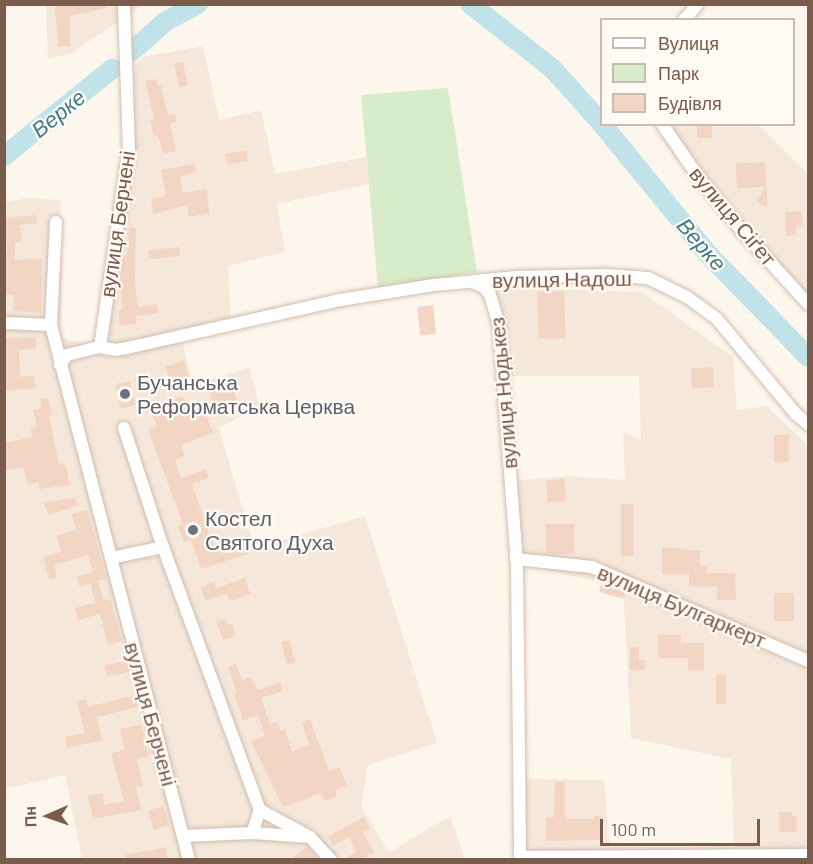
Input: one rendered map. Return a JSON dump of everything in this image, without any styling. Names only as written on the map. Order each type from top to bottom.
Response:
[{"type":"street","name":"вулиця Берчені","points":[[100,347],[129,149],[124,4]]},
{"type":"street","points":[[686,18],[698,4]]},
{"type":"street","name":"вулиця Сіґет","points":[[663,126],[697,175],[741,230],[808,304]]},
{"type":"street","name":"вулиця Берчені","points":[[56,222],[51,325],[189,860]]},
{"type":"street","name":"вулиця Надош","points":[[471,282],[517,277],[605,275],[648,278],[687,297],[717,319],[796,414],[808,424]]},
{"type":"street","points":[[60,365],[67,355],[100,347],[121,349],[340,300],[471,282]]},
{"type":"street","name":"вулиця Нодькез","points":[[471,282],[484,287],[490,295],[499,325],[516,559],[520,858]]},
{"type":"street","points":[[4,323],[51,325]]},
{"type":"street","points":[[124,428],[163,546],[260,810],[252,833]]},
{"type":"street","points":[[111,558],[163,546]]},
{"type":"street","name":"вулиця Булгаркерт","points":[[516,559],[592,567],[808,661]]},
{"type":"street","points":[[260,810],[310,837],[331,860]]},
{"type":"street","points":[[183,836],[252,833],[310,837]]},
{"type":"street","points":[[520,858],[808,855]]},
{"type":"shaded area","points":[[46,5],[143,5],[72,53],[48,59]]},
{"type":"shaded area","points":[[203,46],[219,120],[261,110],[275,174],[366,157],[369,184],[277,204],[285,252],[228,266],[231,325],[181,337],[193,385],[250,367],[259,405],[219,428],[254,548],[365,516],[437,743],[368,765],[361,806],[389,852],[450,816],[465,859],[82,859],[65,775],[5,789],[5,202],[30,198],[61,200],[62,338],[100,347],[129,149],[126,73],[143,57]]},
{"type":"shaded area","points":[[673,126],[760,126],[808,174],[808,309],[739,232],[668,146]]},
{"type":"shaded area","points":[[484,287],[642,292],[733,357],[737,410],[767,406],[808,446],[808,859],[520,859],[519,779],[604,780],[610,847],[734,847],[731,759],[631,738],[623,587],[517,564],[511,481],[568,476],[625,480],[623,432],[641,440],[639,376],[503,376],[499,325]]},
{"type":"green space","points":[[448,88],[477,272],[378,288],[361,95]]},
{"type":"building","points":[[55,4],[105,4],[106,8],[70,16],[70,46],[58,47]]},
{"type":"building","points":[[183,62],[188,85],[179,87],[174,64]]},
{"type":"building","points":[[156,79],[158,86],[161,85],[168,116],[175,114],[177,122],[170,124],[176,151],[163,154],[158,135],[154,136],[150,120],[154,119],[145,81]]},
{"type":"building","points":[[697,126],[712,126],[712,138],[697,138]]},
{"type":"building","points":[[246,150],[248,161],[227,164],[225,154]]},
{"type":"building","points":[[765,162],[767,207],[757,202],[765,187],[737,188],[736,163]]},
{"type":"building","points":[[194,164],[196,172],[180,176],[183,193],[207,189],[209,213],[189,217],[187,205],[153,214],[151,199],[166,196],[161,170]]},
{"type":"building","points":[[802,211],[803,225],[796,225],[796,235],[786,236],[785,212]]},
{"type":"building","points":[[36,215],[37,223],[20,225],[22,242],[15,243],[15,260],[42,258],[41,313],[13,311],[14,295],[4,295],[4,252],[7,252],[4,218]]},
{"type":"building","points":[[129,227],[136,228],[135,282],[138,307],[157,304],[158,313],[136,316],[136,324],[119,326],[119,310],[122,310],[120,265],[122,256],[127,255]]},
{"type":"building","points":[[179,247],[180,256],[149,259],[148,250]]},
{"type":"building","points":[[564,291],[566,338],[539,339],[537,292]]},
{"type":"building","points":[[433,305],[436,334],[420,336],[417,307]]},
{"type":"building","points":[[36,337],[36,349],[19,350],[20,377],[34,375],[36,388],[6,391],[4,338]]},
{"type":"building","points":[[184,361],[190,381],[172,387],[166,367]]},
{"type":"building","points":[[713,367],[714,387],[692,388],[691,368]]},
{"type":"building","points":[[229,377],[237,399],[215,409],[207,384]]},
{"type":"building","name":"Бучанська Реформатська Церква","points":[[130,381],[135,405],[121,409],[115,384]]},
{"type":"building","points":[[182,396],[188,413],[208,406],[212,415],[207,417],[213,433],[181,445],[185,456],[175,460],[181,478],[206,469],[209,478],[192,484],[213,545],[225,541],[227,549],[245,543],[248,554],[201,569],[191,539],[184,542],[178,526],[183,524],[148,430],[157,426],[150,410]]},
{"type":"building","points":[[48,398],[52,415],[49,416],[59,465],[65,463],[70,485],[40,489],[38,482],[28,485],[23,467],[4,470],[4,443],[32,437],[31,428],[37,427],[33,410],[41,408],[40,399]]},
{"type":"building","points":[[774,435],[789,435],[789,462],[774,462]]},
{"type":"building","points":[[564,479],[566,501],[548,502],[546,481]]},
{"type":"building","points":[[75,497],[77,506],[48,515],[44,503]]},
{"type":"building","points":[[621,504],[633,504],[633,556],[621,556]]},
{"type":"building","points":[[87,510],[107,579],[98,581],[104,600],[110,599],[122,641],[108,645],[100,614],[78,620],[75,608],[95,603],[90,583],[79,586],[77,576],[93,572],[88,555],[54,565],[57,577],[49,580],[43,557],[61,552],[57,536],[76,530],[72,514]]},
{"type":"building","points":[[546,524],[574,524],[574,554],[546,554]]},
{"type":"building","points":[[662,547],[700,551],[700,565],[707,565],[707,573],[735,573],[736,600],[717,600],[717,587],[689,586],[689,574],[662,574]]},
{"type":"building","points":[[245,578],[250,594],[230,601],[227,593],[205,601],[201,587],[214,582],[216,588]]},
{"type":"building","points":[[601,585],[626,592],[624,599],[599,592]]},
{"type":"building","points":[[774,593],[794,593],[794,621],[774,621]]},
{"type":"building","points":[[225,619],[228,625],[232,624],[236,635],[223,640],[216,622]]},
{"type":"building","points":[[658,635],[681,635],[681,643],[704,643],[704,670],[688,670],[688,658],[658,658]]},
{"type":"building","points":[[290,640],[295,662],[286,664],[281,642]]},
{"type":"building","points":[[630,647],[639,647],[639,660],[645,660],[645,669],[630,671]]},
{"type":"building","points":[[128,661],[130,672],[106,676],[104,665]]},
{"type":"building","points":[[236,664],[242,680],[251,677],[258,690],[280,682],[283,691],[261,698],[270,724],[277,722],[280,731],[285,729],[292,752],[309,745],[302,722],[310,719],[329,771],[339,767],[347,785],[335,790],[337,796],[324,801],[321,793],[283,807],[251,741],[265,736],[258,715],[243,720],[234,694],[237,693],[228,667]]},
{"type":"building","points":[[716,675],[726,675],[726,704],[716,704]]},
{"type":"building","points":[[135,695],[138,707],[97,717],[102,740],[67,748],[65,737],[85,733],[77,701],[86,699],[88,707]]},
{"type":"building","points":[[141,724],[149,756],[137,759],[143,786],[136,787],[141,810],[93,819],[88,796],[102,793],[104,805],[124,802],[111,753],[125,750],[120,729]]},
{"type":"building","points":[[555,782],[565,782],[565,819],[594,819],[594,816],[602,816],[602,840],[546,841],[546,817],[554,817]]},
{"type":"building","points":[[163,806],[169,825],[154,830],[148,811]]},
{"type":"building","points":[[779,812],[792,812],[792,816],[797,816],[797,832],[779,832]]},
{"type":"building","points":[[364,817],[370,828],[363,832],[374,853],[360,860],[342,860],[356,852],[349,837],[333,846],[328,836]]},
{"type":"building","points":[[166,847],[168,860],[125,860],[125,855]]},
{"type":"building","points":[[308,847],[319,860],[290,860],[303,850]]},
{"type":"waterway","name":"Верке","points":[[132,51],[166,21],[198,4]]},
{"type":"waterway","name":"Верке","points":[[470,4],[552,68],[600,122]]},
{"type":"waterway","name":"Верке","points":[[4,156],[112,69]]},
{"type":"waterway","name":"Верке","points":[[604,126],[708,254],[808,357]]},
{"type":"place","name":"Бучанська Реформатська Церква","points":[[125,394]]},
{"type":"place","name":"Костел Святого Духа","points":[[193,530]]}]
